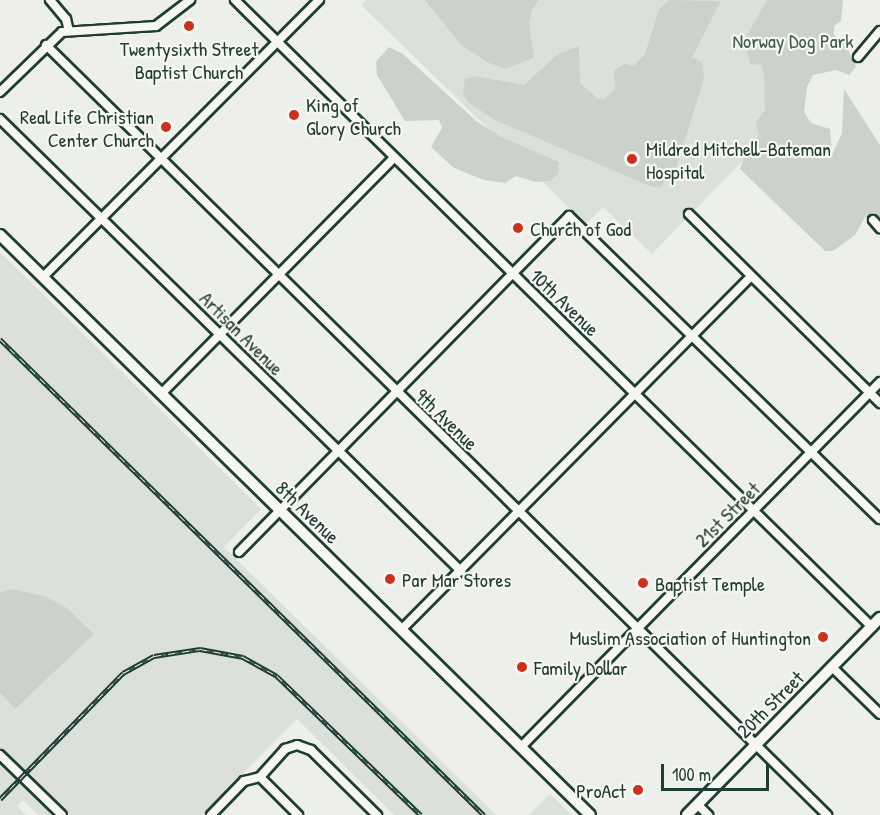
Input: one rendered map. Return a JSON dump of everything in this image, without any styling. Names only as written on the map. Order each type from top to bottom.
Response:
[{"type":"main road","name":"8th Avenue","points":[[0,235],[590,815]]},
{"type":"main road","name":"20th Street","points":[[687,815],[880,618]]},
{"type":"street","points":[[50,0],[66,19],[69,31]]},
{"type":"street","points":[[0,92],[58,34],[69,31],[152,29],[190,0]]},
{"type":"street","name":"10th Avenue","points":[[235,0],[872,627]]},
{"type":"street","points":[[43,277],[320,0]]},
{"type":"street","points":[[858,57],[880,31]]},
{"type":"street","name":"9th Avenue","points":[[46,45],[826,815]]},
{"type":"street","name":"Artisan Avenue","points":[[0,119],[461,572]]},
{"type":"street","points":[[161,394],[394,158]]},
{"type":"street","points":[[689,214],[880,403]]},
{"type":"street","points":[[239,552],[398,394],[569,216],[880,519]]},
{"type":"street","points":[[873,220],[880,228]]},
{"type":"street","points":[[402,629],[461,572],[751,276]]},
{"type":"street","name":"21st Street","points":[[521,747],[880,382]]},
{"type":"street","points":[[832,667],[880,714]]},
{"type":"street","points":[[211,815],[244,781],[260,777],[285,749],[297,745],[311,750],[377,815]]},
{"type":"street","points":[[0,754],[62,815]]},
{"type":"street","points":[[260,777],[298,815]]},
{"type":"street","points":[[698,804],[708,815]]},
{"type":"shaded area","name":"Mildred Mitchell-Bateman Hospital","points":[[366,0],[779,0],[771,58],[790,112],[652,254],[603,207],[586,224],[361,5]]},
{"type":"shaded area","points":[[0,252],[261,509],[224,547],[496,815],[394,815],[297,719],[202,815],[38,815],[23,800],[17,806],[26,815],[0,815]]},
{"type":"shaded area","points":[[550,794],[572,815],[529,815]]},
{"type":"green space","points":[[425,0],[539,0],[532,9],[529,23],[534,58],[505,69],[489,63],[461,45]]},
{"type":"green space","points":[[669,0],[721,1],[692,57],[702,62],[704,79],[675,171],[660,187],[652,187],[495,120],[469,103],[463,94],[465,79],[475,76],[524,85],[558,54],[579,46],[580,83],[597,98],[604,99],[615,90],[614,71],[624,64],[634,66],[645,54],[659,9]]},
{"type":"green space","name":"Norway Dog Park","points":[[767,0],[843,0],[841,21],[834,26],[834,35],[846,45],[856,67],[849,75],[836,70],[813,75],[807,87],[804,112],[811,123],[830,129],[832,155],[842,133],[844,89],[880,145],[880,217],[865,217],[855,235],[833,251],[825,251],[740,169],[746,151],[759,136],[756,122],[765,110],[764,73],[761,65],[750,64],[744,40]]},
{"type":"green space","points":[[389,47],[403,54],[476,121],[501,137],[559,162],[558,174],[550,181],[535,182],[516,176],[505,183],[484,180],[454,168],[431,147],[442,128],[439,120],[405,121],[377,75],[376,62]]},
{"type":"green space","points":[[10,589],[44,596],[67,608],[94,634],[15,709],[0,692],[0,593]]},
{"type":"railway","points":[[0,339],[484,815]]},
{"type":"railway","points":[[0,799],[123,673],[154,656],[200,649],[243,657],[277,676],[421,815]]},
{"type":"place","name":"Twentysixth Street Baptist Church","points":[[189,26]]},
{"type":"place","name":"King of Glory Church","points":[[294,115]]},
{"type":"place","name":"Real Life Christian Center Church","points":[[166,127]]},
{"type":"place","name":"Mildred Mitchell-Bateman Hospital","points":[[632,159]]},
{"type":"place","name":"Church of God","points":[[518,228]]},
{"type":"place","name":"Par Mar Stores","points":[[390,579]]},
{"type":"place","name":"Baptist Temple","points":[[643,583]]},
{"type":"place","name":"Muslim Association of Huntington","points":[[823,637]]},
{"type":"place","name":"Family Dollar","points":[[522,667]]},
{"type":"place","name":"ProAct","points":[[638,790]]}]
